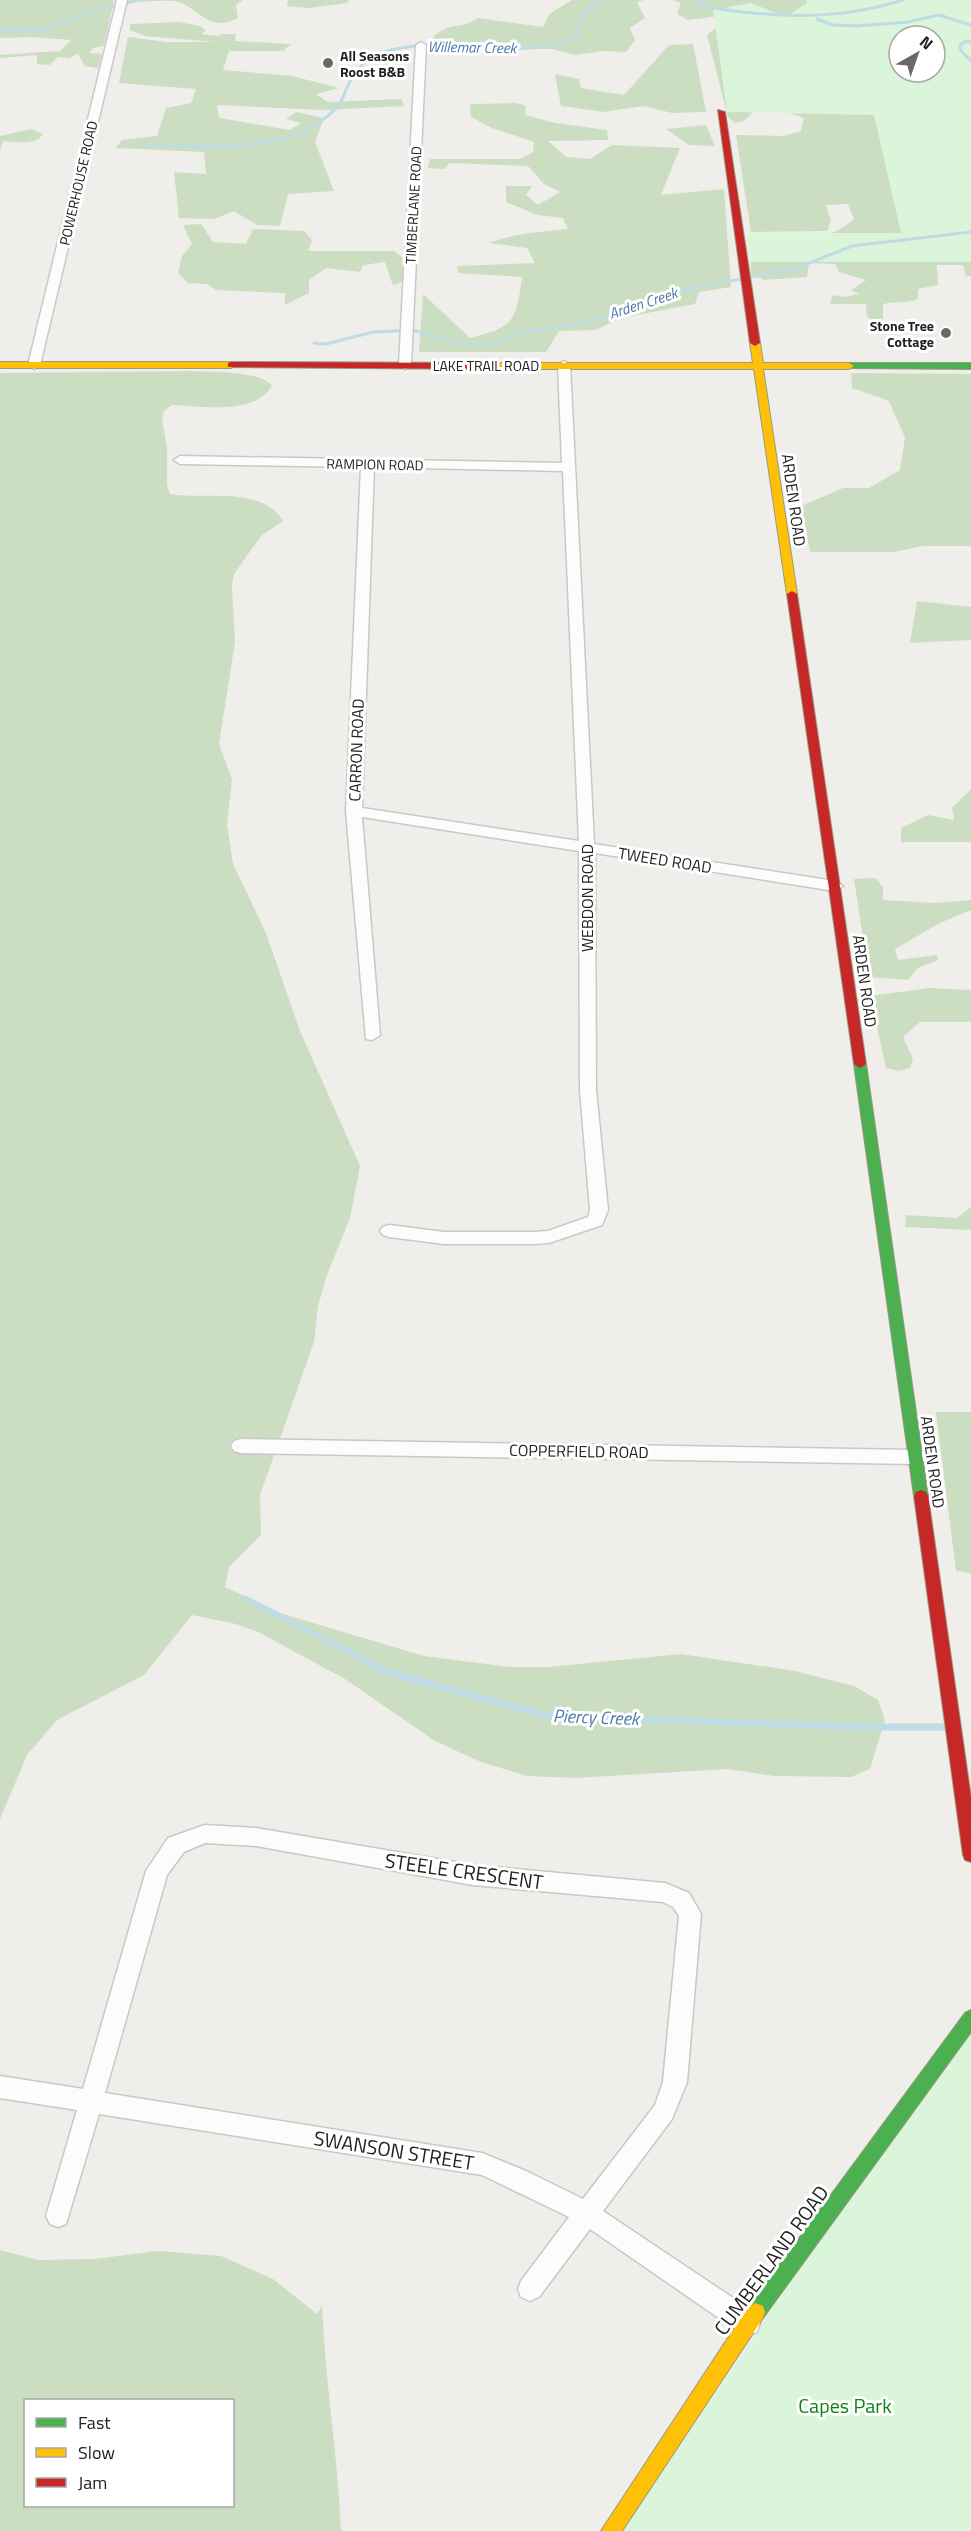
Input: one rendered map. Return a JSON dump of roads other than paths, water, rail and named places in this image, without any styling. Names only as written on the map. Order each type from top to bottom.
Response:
[{"type":"street","name":"POWERHOUSE ROAD","points":[[34,365],[122,0]]},
{"type":"street","name":"TIMBERLANE ROAD","points":[[405,365],[421,45]]},
{"type":"street","name":"ARDEN ROAD","points":[[721,112],[835,886],[971,1855]]},
{"type":"street","name":"LAKE TRAIL ROAD","points":[[0,365],[971,366]]},
{"type":"street","name":"WEBDON ROAD","points":[[389,1231],[444,1238],[549,1237],[596,1221],[599,1210],[588,1089],[587,848],[564,365]]},
{"type":"street","name":"RAMPION ROAD","points":[[180,460],[569,467]]},
{"type":"street","name":"CARRON ROAD","points":[[368,464],[354,811],[372,1035]]},
{"type":"street","name":"TWEED ROAD","points":[[354,811],[835,886]]},
{"type":"street","name":"COPPERFIELD ROAD","points":[[241,1446],[916,1457]]},
{"type":"street","name":"STEELE CRESCENT","points":[[58,2216],[157,1871],[176,1845],[205,1834],[256,1837],[473,1875],[666,1893],[681,1900],[690,1914],[675,2082],[664,2111],[530,2289]]},
{"type":"street","name":"CUMBERLAND ROAD","points":[[611,2531],[748,2323],[971,2018]]},
{"type":"street","name":"SWANSON STREET","points":[[0,2087],[482,2164],[509,2174],[587,2214],[748,2323]]},
{"type":"waterway","points":[[0,31],[46,29],[84,14],[138,0]]},
{"type":"waterway","name":"Willemar Creek","points":[[143,145],[219,146],[273,141],[298,133],[320,122],[338,106],[358,69],[376,55],[415,46],[506,49],[552,44],[576,37],[585,10],[602,0]]},
{"type":"waterway","points":[[695,0],[723,10],[792,15],[847,12],[903,0]]},
{"type":"waterway","points":[[817,19],[833,25],[857,26],[908,22],[939,15],[971,25]]},
{"type":"waterway","points":[[971,42],[966,41],[960,45],[961,51],[971,61]]},
{"type":"waterway","name":"Arden Creek","points":[[314,343],[326,344],[373,332],[412,330],[467,344],[494,344],[519,333],[581,324],[674,292],[797,268],[852,246],[971,232]]},
{"type":"waterway","name":"Piercy Creek","points":[[245,1598],[365,1660]]},
{"type":"waterway","name":"Piercy Creek","points":[[362,1659],[387,1672],[549,1716],[865,1727],[945,1727]]},
{"type":"place","name":"All Seasons Roost B&B","points":[[328,63]]},
{"type":"place","name":"Stone Tree Cottage","points":[[946,333]]},
{"type":"park label","name":"Capes Park","points":[[845,2405]]}]
